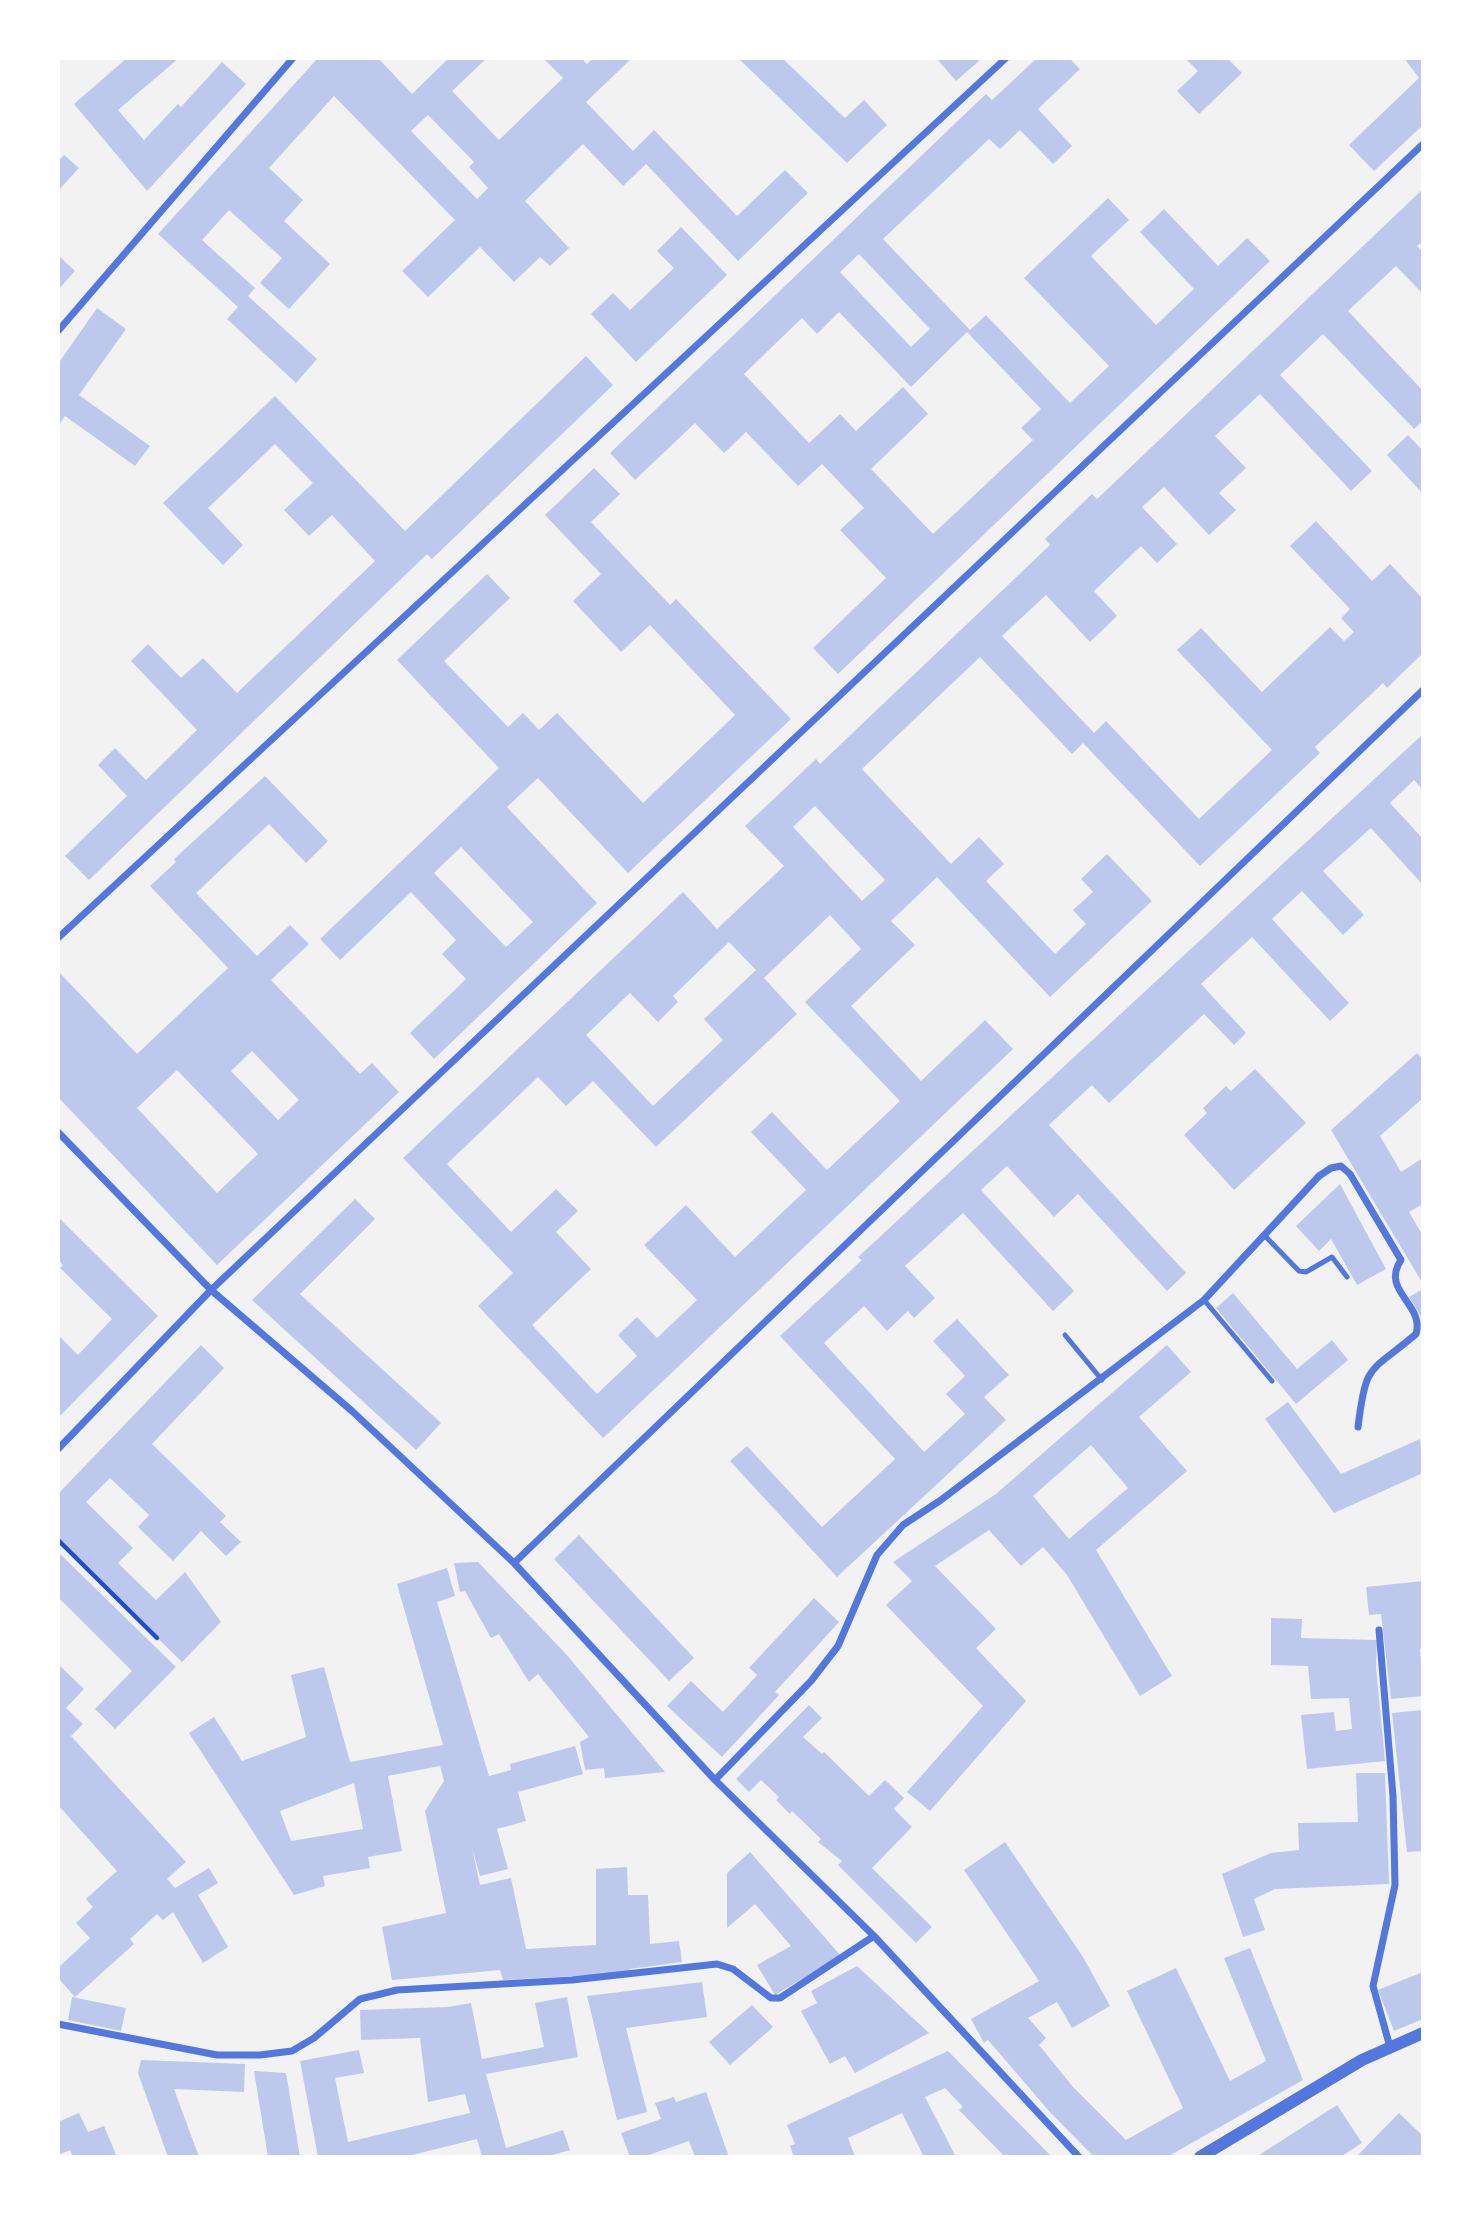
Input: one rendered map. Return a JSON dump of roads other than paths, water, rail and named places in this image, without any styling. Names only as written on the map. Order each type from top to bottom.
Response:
[{"type":"street","points":[[58,331],[293,58]]},
{"type":"street","points":[[58,938],[1006,58]]},
{"type":"street","points":[[58,1449],[211,1290],[1423,144]]},
{"type":"street","points":[[514,1563],[1423,690]]},
{"type":"street","points":[[58,1132],[211,1290],[352,1411],[514,1563],[715,1780],[874,1936],[1079,2157]]},
{"type":"street","points":[[715,1780],[811,1681],[838,1646],[877,1555],[902,1525],[941,1500],[1205,1300],[1319,1176],[1331,1168],[1341,1166],[1350,1174],[1402,1260],[1395,1270],[1394,1279],[1416,1317],[1418,1327],[1416,1334],[1376,1364],[1367,1375],[1358,1427]]},
{"type":"street","points":[[1379,1630],[1393,1796],[1395,1885],[1373,1986],[1390,2047]]},
{"type":"street","points":[[58,2024],[218,2055],[260,2055],[292,2050],[314,2038],[360,1999],[397,1990],[572,1980],[717,1964],[733,1969],[771,1998],[780,1998],[874,1936]]},
{"type":"street","points":[[1200,2157],[1390,2047],[1423,2033]]},
{"type":"lane","points":[[1264,1235],[1300,1271],[1306,1272],[1332,1257],[1347,1277]]},
{"type":"lane","points":[[1205,1300],[1272,1381]]},
{"type":"lane","points":[[1065,1335],[1102,1380]]}]
